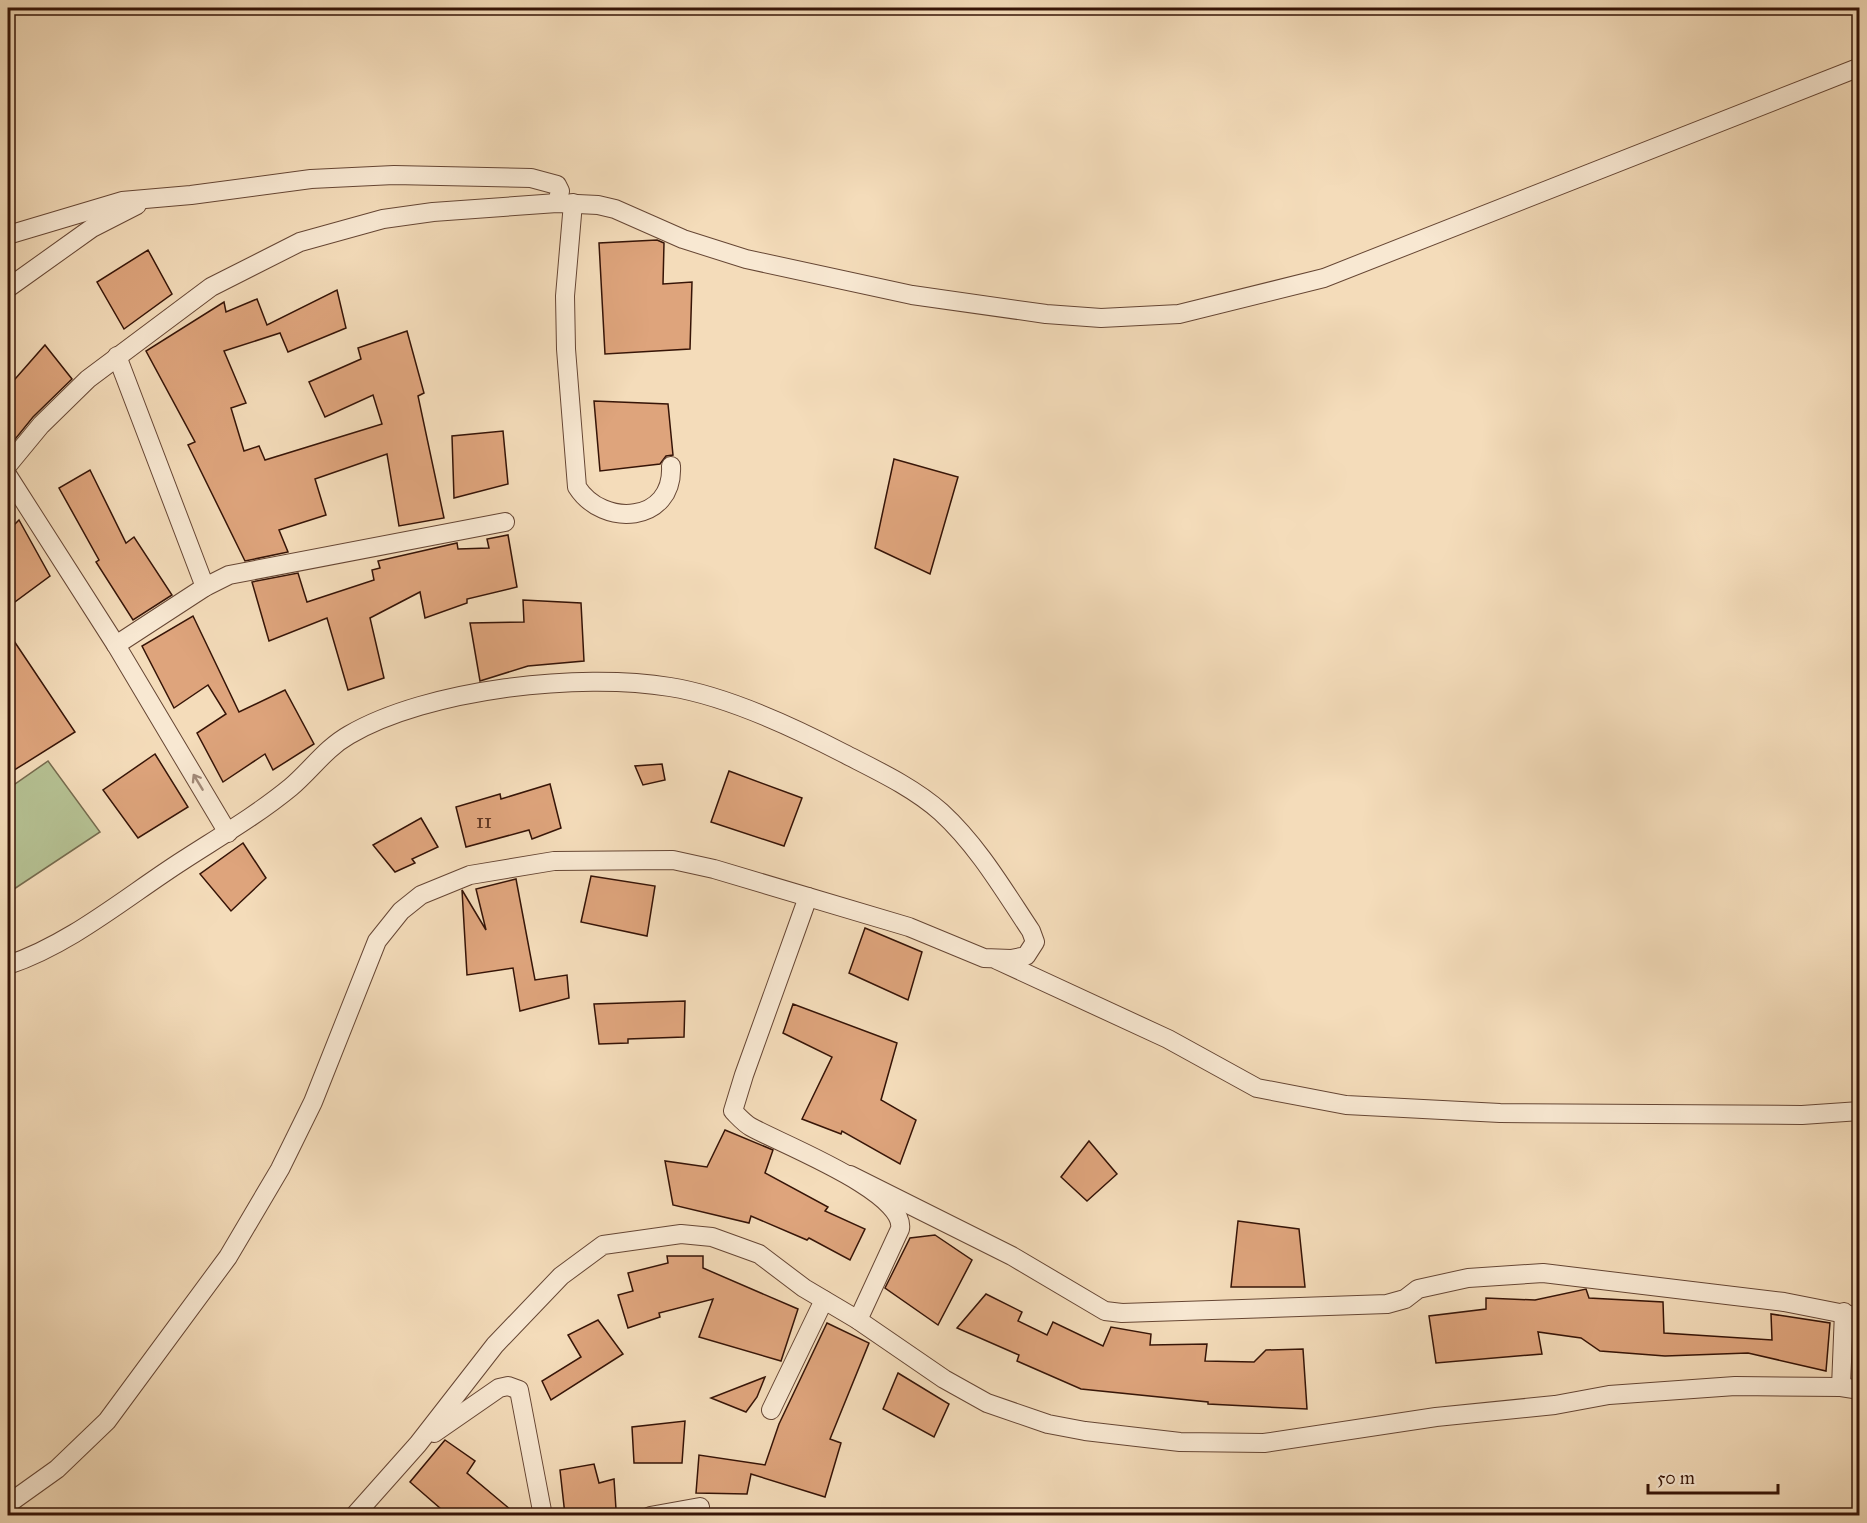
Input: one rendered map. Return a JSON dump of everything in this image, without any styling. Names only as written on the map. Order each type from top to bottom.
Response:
[{"type":"street","points":[[8,465],[41,424],[88,379],[211,287],[300,242],[399,216],[565,203],[615,209],[683,238],[747,259],[912,295],[1046,314],[1101,318],[1179,314],[1324,278],[1860,67]]},
{"type":"street","points":[[8,235],[98,206],[311,179],[394,174],[547,181],[557,185],[565,203],[566,350],[577,488],[586,501],[601,509],[617,514],[645,512],[667,493],[671,466]]},
{"type":"street","points":[[8,288],[92,228],[154,199]]},
{"type":"street","points":[[117,356],[205,587]]},
{"type":"street","points":[[8,476],[116,645],[228,833]]},
{"type":"street","points":[[116,645],[205,587],[230,575],[266,566],[506,522]]},
{"type":"street","points":[[8,965],[76,931],[228,833],[292,786],[335,744],[378,720],[443,698],[497,690],[592,681],[672,687],[721,701],[822,742],[889,777],[939,810],[976,849],[1031,931],[1035,942],[1026,956],[995,959]]},
{"type":"street","points":[[8,1504],[57,1469],[107,1421],[228,1257],[280,1169],[313,1102],[377,941],[410,902],[452,881],[470,875],[554,861],[651,858],[714,869],[909,927],[978,956],[995,959],[1159,1035],[1257,1088],[1346,1105],[1512,1113],[1802,1115],[1860,1111]]},
{"type":"street","points":[[808,897],[744,1075],[734,1112],[749,1126],[1012,1257],[1086,1301],[1114,1312],[1387,1304],[1405,1299],[1418,1289],[1458,1280],[1543,1273],[1784,1302],[1852,1315],[1841,1387]]},
{"type":"street","points":[[850,1175],[889,1205],[901,1222],[858,1320]]},
{"type":"street","points":[[354,1515],[418,1444],[495,1345],[561,1276],[603,1245],[681,1234],[712,1237],[759,1254],[944,1379],[987,1403],[1064,1428],[1180,1442],[1264,1443],[1436,1417],[1555,1405],[1609,1395],[1735,1386],[1841,1387],[1860,1390]]},
{"type":"street","points":[[771,1410],[824,1299]]},
{"type":"street","points":[[418,1444],[499,1388],[508,1386],[519,1390],[543,1515]]},
{"type":"street","points":[[651,1515],[700,1507]]},
{"type":"green space","points":[[48,761],[100,832],[8,893],[8,789]]},
{"type":"building","points":[[657,240],[664,243],[663,284],[692,282],[690,349],[605,354],[599,243]]},
{"type":"building","points":[[148,250],[172,294],[124,329],[97,282]]},
{"type":"building","points":[[337,290],[346,328],[288,352],[280,333],[224,351],[246,403],[231,408],[244,451],[259,446],[265,460],[382,424],[373,395],[325,417],[309,382],[361,359],[358,348],[407,331],[424,393],[418,396],[444,518],[399,526],[387,454],[315,479],[326,515],[279,530],[288,552],[245,561],[188,445],[195,442],[146,351],[224,302],[226,312],[257,299],[267,325]]},
{"type":"building","points":[[45,345],[72,379],[33,417],[8,448],[8,387]]},
{"type":"building","points":[[594,401],[668,404],[673,455],[666,456],[660,464],[600,471]]},
{"type":"building","points":[[503,431],[508,484],[454,498],[452,436]]},
{"type":"building","points":[[894,459],[958,477],[930,574],[875,548]]},
{"type":"building","points":[[90,470],[126,543],[134,537],[172,595],[133,620],[96,562],[99,560],[59,488]]},
{"type":"building","points":[[19,520],[50,576],[8,607],[8,531]]},
{"type":"building","points":[[508,535],[517,587],[467,599],[467,603],[425,618],[420,592],[370,618],[384,678],[348,690],[327,618],[269,641],[252,582],[298,573],[307,602],[374,580],[372,570],[380,568],[378,561],[457,543],[458,549],[489,548],[487,539]]},
{"type":"building","points":[[523,600],[581,603],[584,661],[528,666],[480,681],[470,623],[524,622]]},
{"type":"building","points":[[193,616],[239,712],[285,690],[314,744],[273,770],[265,754],[223,782],[197,733],[226,714],[208,685],[174,708],[142,646]]},
{"type":"building","points":[[8,632],[75,732],[8,774]]},
{"type":"building","points":[[155,754],[188,807],[138,838],[103,790]]},
{"type":"building","points":[[662,764],[665,780],[643,785],[635,766]]},
{"type":"building","points":[[729,771],[802,798],[784,846],[711,822]]},
{"type":"building","points":[[550,784],[561,828],[532,839],[529,830],[466,847],[456,807],[500,794],[501,799]]},
{"type":"building","points":[[421,818],[438,847],[412,859],[415,863],[395,872],[373,845]]},
{"type":"building","points":[[243,843],[266,878],[231,911],[200,874]]},
{"type":"building","points":[[591,876],[655,886],[647,936],[581,922]]},
{"type":"building","points":[[516,879],[535,980],[567,975],[569,998],[520,1011],[513,968],[467,975],[462,890],[486,930],[476,889]]},
{"type":"building","points":[[865,928],[922,952],[908,1000],[849,973]]},
{"type":"building","points":[[685,1001],[684,1037],[628,1039],[628,1043],[599,1044],[594,1004]]},
{"type":"building","points":[[793,1004],[897,1043],[881,1100],[916,1120],[900,1164],[842,1131],[841,1134],[802,1119],[832,1057],[783,1033]]},
{"type":"building","points":[[725,1130],[773,1150],[765,1173],[828,1207],[825,1211],[865,1229],[850,1260],[809,1238],[807,1240],[751,1216],[749,1223],[673,1205],[665,1161],[707,1167]]},
{"type":"building","points":[[1089,1141],[1117,1174],[1087,1201],[1061,1177]]},
{"type":"building","points":[[1238,1221],[1299,1229],[1305,1287],[1231,1287]]},
{"type":"building","points":[[935,1235],[972,1260],[938,1325],[885,1288],[910,1238]]},
{"type":"building","points":[[667,1256],[703,1256],[703,1268],[798,1309],[781,1361],[699,1337],[713,1299],[659,1313],[660,1317],[628,1328],[618,1295],[633,1291],[628,1273],[668,1263]]},
{"type":"building","points":[[1586,1289],[1589,1298],[1663,1302],[1664,1333],[1772,1340],[1771,1314],[1830,1323],[1826,1371],[1748,1353],[1665,1356],[1600,1351],[1581,1338],[1538,1332],[1542,1354],[1436,1363],[1429,1316],[1486,1309],[1486,1298],[1535,1300]]},
{"type":"building","points":[[986,1294],[1022,1312],[1018,1321],[1047,1335],[1053,1322],[1103,1346],[1111,1327],[1151,1334],[1150,1345],[1207,1344],[1205,1361],[1254,1362],[1266,1350],[1303,1349],[1307,1409],[1208,1404],[1208,1402],[1081,1389],[1017,1361],[1019,1355],[957,1328]]},
{"type":"building","points":[[598,1320],[623,1354],[551,1400],[542,1381],[581,1357],[568,1335]]},
{"type":"building","points":[[827,1323],[869,1343],[830,1439],[841,1443],[825,1497],[751,1474],[747,1494],[696,1493],[699,1455],[765,1465],[779,1424]]},
{"type":"building","points":[[898,1373],[949,1404],[934,1437],[883,1409]]},
{"type":"building","points":[[765,1377],[757,1397],[746,1412],[711,1398]]},
{"type":"building","points":[[685,1421],[682,1463],[634,1463],[632,1427]]},
{"type":"building","points":[[445,1440],[475,1461],[467,1473],[517,1515],[448,1515],[410,1482]]},
{"type":"building","points":[[594,1464],[599,1483],[614,1479],[616,1509],[565,1515],[560,1470]]}]
